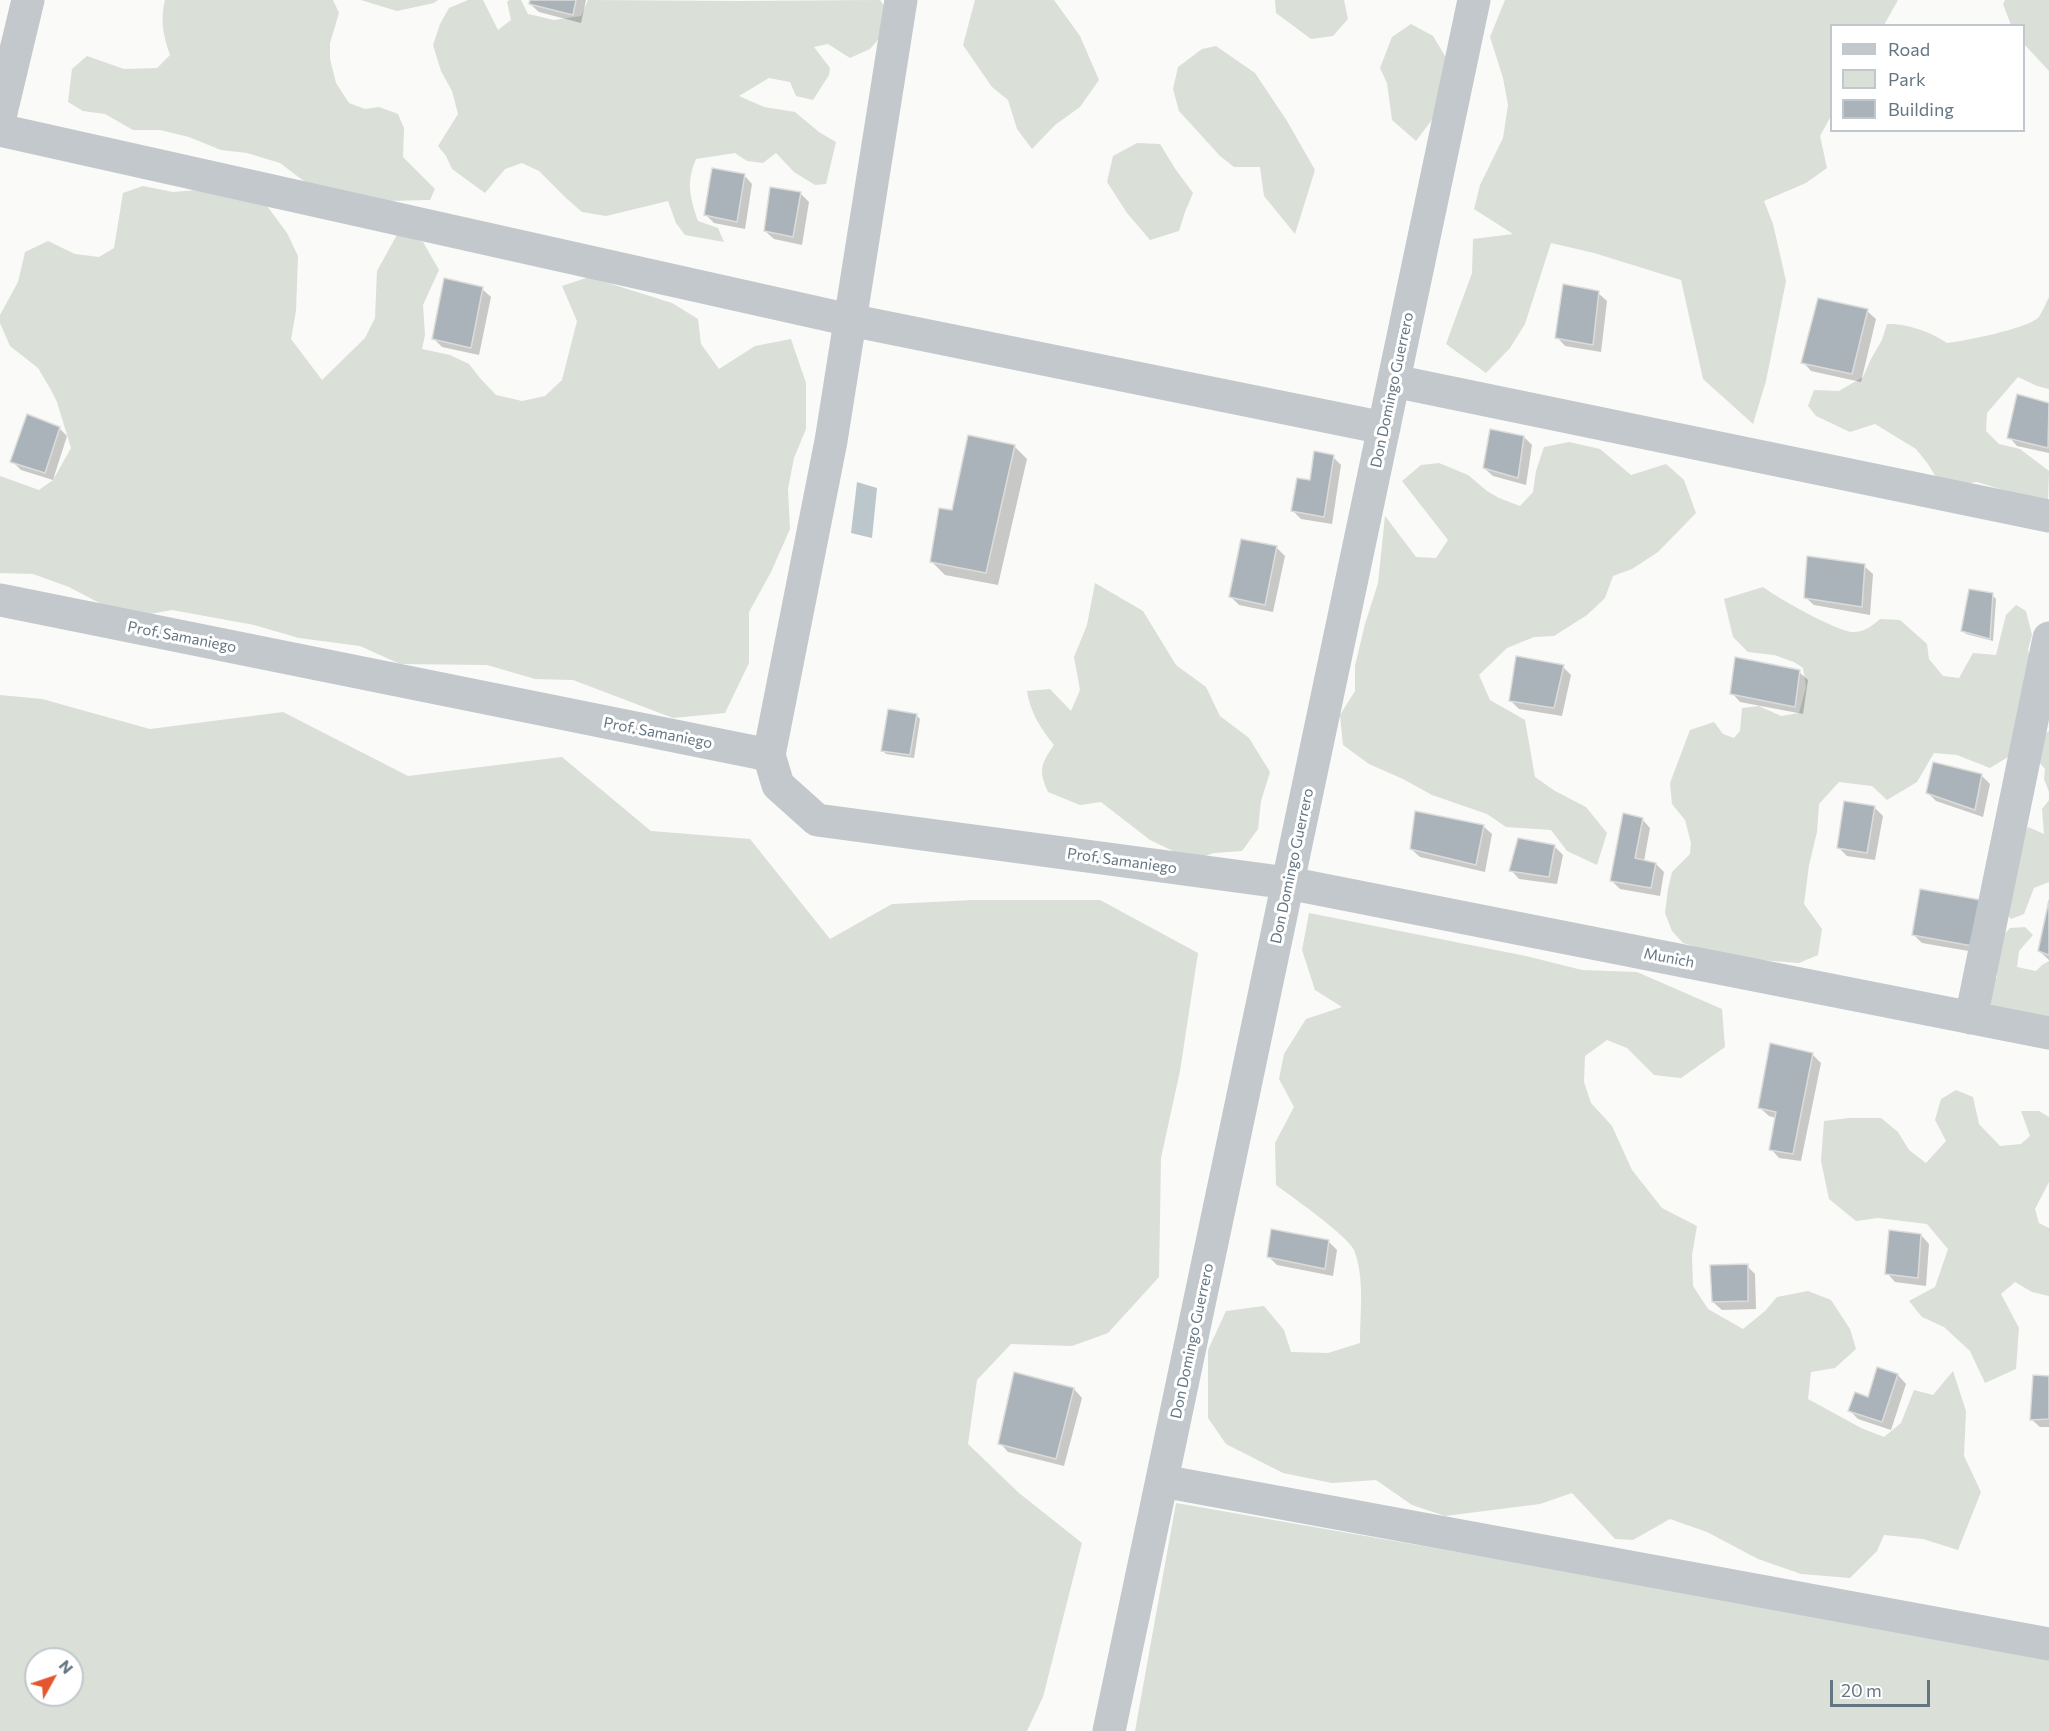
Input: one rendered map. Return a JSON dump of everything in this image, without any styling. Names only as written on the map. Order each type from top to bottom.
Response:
[{"type":"street","points":[[0,117],[28,0]]},
{"type":"street","points":[[769,755],[831,441],[901,0]]},
{"type":"street","name":"Don Domingo Guerrero","points":[[1109,1731],[1474,0]]},
{"type":"street","points":[[0,130],[850,320],[1384,428]]},
{"type":"street","points":[[1394,381],[2049,516]]},
{"type":"street","name":"Prof. Samaniego","points":[[0,600],[769,755],[778,785],[817,820],[1288,883]]},
{"type":"street","points":[[1971,1018],[2049,638]]},
{"type":"street","name":"Munich","points":[[1288,883],[2049,1033]]},
{"type":"street","points":[[1162,1481],[2049,1644]]},
{"type":"green space","points":[[165,0],[333,0],[339,13],[330,43],[330,59],[336,83],[349,103],[365,109],[379,107],[398,114],[404,128],[403,157],[435,189],[430,200],[386,201],[305,182],[280,163],[247,153],[221,150],[189,137],[160,130],[133,130],[105,114],[83,111],[68,102],[72,69],[87,56],[124,69],[157,68],[170,55],[163,28]]},
{"type":"green space","points":[[361,0],[438,0],[434,3],[397,11]]},
{"type":"green space","points":[[468,0],[483,0],[498,30],[511,20],[507,2],[509,0],[521,0],[528,14],[554,20],[581,16],[588,0],[880,0],[885,7],[888,28],[870,49],[850,58],[828,44],[814,47],[830,68],[829,75],[813,100],[796,96],[790,82],[769,78],[739,96],[764,107],[795,112],[819,132],[836,142],[826,184],[815,185],[794,172],[776,153],[763,163],[747,161],[735,153],[696,159],[691,175],[690,190],[698,221],[718,228],[724,242],[685,235],[676,223],[668,201],[606,216],[582,212],[539,171],[522,163],[505,169],[485,193],[452,169],[438,146],[458,114],[452,91],[441,71],[433,45],[440,24],[449,8]]},
{"type":"green space","points":[[975,0],[1054,0],[1080,36],[1099,80],[1080,107],[1055,125],[1032,149],[1017,129],[1008,100],[992,87],[963,45]]},
{"type":"green space","points":[[1275,0],[1344,0],[1348,19],[1333,36],[1311,39],[1276,13]]},
{"type":"green space","points":[[1505,0],[1898,0],[1885,24],[1830,24],[1830,118],[1820,136],[1827,168],[1806,183],[1764,201],[1773,224],[1786,281],[1766,381],[1753,424],[1703,379],[1681,280],[1594,253],[1551,243],[1525,324],[1510,348],[1486,373],[1446,344],[1472,273],[1473,239],[1513,234],[1474,209],[1480,185],[1503,138],[1508,105],[1503,78],[1490,37]]},
{"type":"green space","points":[[2005,0],[2049,0],[2049,71],[2025,45],[2025,24],[2011,24],[2003,4]]},
{"type":"green space","points":[[1411,24],[1433,36],[1448,61],[1439,105],[1431,121],[1416,141],[1392,120],[1387,83],[1380,68],[1392,37]]},
{"type":"green space","points":[[1216,46],[1255,73],[1287,121],[1315,170],[1295,234],[1264,196],[1260,167],[1234,167],[1220,156],[1179,111],[1173,89],[1178,67],[1202,49]]},
{"type":"green space","points":[[1137,143],[1160,144],[1193,193],[1179,231],[1150,240],[1127,213],[1107,182],[1113,156]]},
{"type":"green space","points":[[143,186],[173,192],[208,189],[267,206],[287,233],[298,256],[296,311],[291,339],[322,380],[365,338],[375,318],[377,271],[398,233],[423,242],[439,270],[423,305],[425,335],[422,349],[450,355],[469,364],[496,395],[522,401],[545,396],[562,380],[577,321],[562,286],[589,277],[672,303],[698,319],[701,344],[719,369],[755,346],[791,339],[806,383],[806,429],[794,458],[788,489],[790,529],[771,572],[749,612],[749,663],[725,713],[673,718],[573,680],[535,679],[487,665],[400,664],[360,646],[299,638],[254,625],[172,610],[128,618],[69,587],[33,574],[0,573],[0,476],[39,490],[53,480],[71,448],[51,390],[38,368],[10,346],[0,323],[0,315],[18,282],[25,252],[48,241],[75,254],[99,257],[114,248],[123,193]]},
{"type":"green space","points":[[2049,297],[2049,389],[2018,377],[1987,413],[1986,431],[1999,444],[2020,449],[2049,471],[2048,501],[2026,497],[1977,482],[1942,487],[1916,449],[1875,424],[1850,432],[1816,416],[1808,406],[1814,390],[1839,391],[1863,377],[1882,340],[1887,324],[1918,329],[1947,343],[1956,342],[1994,334],[2031,322],[2038,318]]},
{"type":"green space","points":[[1569,442],[1600,449],[1631,475],[1666,464],[1684,480],[1696,513],[1658,552],[1632,569],[1613,576],[1605,598],[1587,615],[1554,636],[1534,637],[1507,648],[1479,675],[1490,700],[1525,720],[1535,777],[1555,791],[1586,807],[1607,833],[1597,865],[1567,851],[1551,830],[1506,827],[1487,814],[1432,795],[1369,764],[1343,745],[1340,715],[1355,691],[1355,666],[1378,583],[1385,516],[1416,557],[1436,558],[1448,540],[1402,481],[1421,465],[1439,463],[1468,475],[1487,491],[1520,506],[1533,492],[1536,471],[1544,447]]},
{"type":"green space","points":[[1095,583],[1143,611],[1176,665],[1206,687],[1220,716],[1249,738],[1270,772],[1261,801],[1258,829],[1242,851],[1214,853],[1192,860],[1150,840],[1101,802],[1080,805],[1048,792],[1042,767],[1054,745],[1037,720],[1027,691],[1050,689],[1071,711],[1080,690],[1074,657],[1087,625]]},
{"type":"green space","points":[[1763,587],[1809,614],[1848,631],[1862,631],[1880,619],[1900,620],[1927,644],[1929,659],[1943,676],[1959,678],[1973,653],[1996,655],[2006,615],[2016,605],[2026,611],[2032,635],[2028,650],[2034,673],[2008,757],[1990,768],[1957,755],[1934,753],[1917,782],[1887,800],[1872,786],[1839,782],[1819,804],[1817,832],[1809,865],[1804,904],[1822,929],[1818,955],[1799,963],[1733,958],[1683,943],[1672,931],[1665,913],[1672,872],[1690,854],[1691,843],[1685,820],[1672,804],[1670,783],[1690,730],[1714,722],[1723,734],[1734,738],[1740,731],[1742,708],[1759,706],[1781,716],[1799,713],[1806,687],[1803,668],[1774,655],[1748,652],[1733,637],[1724,599]]},
{"type":"green space","points":[[0,695],[42,699],[150,729],[283,712],[408,776],[562,757],[651,831],[750,839],[830,939],[892,904],[973,900],[1100,900],[1198,953],[1180,1071],[1161,1158],[1159,1277],[1108,1333],[1072,1346],[1011,1344],[977,1380],[968,1444],[1019,1493],[1082,1543],[1043,1697],[1027,1731],[0,1731]]},
{"type":"green space","points":[[2049,731],[2049,792],[2044,779],[2045,769],[2039,762],[2043,735]]},
{"type":"green space","points":[[2049,800],[2049,882],[2034,888],[2024,914],[2011,919],[2003,909],[2020,842],[2028,827],[2044,834],[2042,809]]},
{"type":"green space","points":[[1309,913],[1526,956],[1582,970],[1637,972],[1722,1009],[1725,1047],[1681,1078],[1654,1075],[1627,1048],[1607,1040],[1585,1056],[1584,1082],[1591,1103],[1612,1126],[1632,1170],[1662,1208],[1697,1226],[1692,1255],[1693,1286],[1708,1309],[1743,1329],[1765,1311],[1777,1297],[1808,1291],[1831,1300],[1850,1329],[1856,1349],[1835,1368],[1811,1372],[1808,1399],[1861,1428],[1884,1437],[1901,1423],[1914,1390],[1933,1395],[1953,1371],[1966,1411],[1964,1456],[1981,1492],[1958,1550],[1923,1539],[1884,1535],[1877,1551],[1850,1578],[1801,1574],[1758,1559],[1707,1532],[1670,1519],[1633,1540],[1615,1539],[1572,1493],[1540,1504],[1445,1516],[1412,1505],[1376,1480],[1332,1483],[1283,1473],[1226,1444],[1208,1418],[1208,1350],[1226,1311],[1264,1306],[1284,1330],[1291,1352],[1328,1353],[1360,1343],[1361,1284],[1354,1250],[1331,1226],[1276,1185],[1275,1143],[1294,1107],[1279,1079],[1284,1054],[1306,1019],[1342,1007],[1315,990],[1302,950]]},
{"type":"green space","points":[[2025,927],[2033,935],[2019,951],[2017,967],[2036,971],[2049,961],[2049,1027],[1991,1006],[1989,988],[1997,977],[1996,969],[2004,934],[2010,928]]},
{"type":"green space","points":[[1956,1090],[1973,1097],[1979,1124],[2000,1146],[2021,1144],[2030,1136],[2021,1111],[2039,1111],[2049,1117],[2049,1182],[2035,1209],[2039,1223],[2049,1228],[2049,1296],[2032,1292],[2015,1282],[2001,1294],[2019,1328],[2016,1369],[1985,1383],[1970,1351],[1944,1327],[1922,1317],[1909,1301],[1935,1287],[1948,1249],[1927,1224],[1878,1218],[1856,1221],[1829,1199],[1821,1161],[1824,1121],[1881,1118],[1898,1132],[1909,1150],[1926,1163],[1946,1141],[1935,1120],[1941,1099]]},
{"type":"green space","points":[[1176,1503],[2049,1655],[2049,1731],[1135,1731]]},
{"type":"shaded area","points":[[857,482],[877,488],[872,538],[851,533]]},
{"type":"building","points":[[530,0],[576,0],[573,15],[529,4]]},
{"type":"building","points":[[712,168],[745,174],[737,222],[704,215]]},
{"type":"building","points":[[770,187],[801,192],[793,237],[764,231]]},
{"type":"building","points":[[444,278],[483,287],[471,348],[432,339]]},
{"type":"building","points":[[1563,284],[1599,291],[1593,345],[1555,338]]},
{"type":"building","points":[[1818,298],[1868,309],[1852,374],[1801,363]]},
{"type":"building","points":[[2017,394],[2049,403],[2048,448],[2007,438]]},
{"type":"building","points":[[27,414],[60,427],[45,473],[10,462]]},
{"type":"building","points":[[1490,429],[1524,436],[1518,478],[1483,468]]},
{"type":"building","points":[[968,435],[1015,445],[986,573],[930,562],[939,508],[952,510]]},
{"type":"building","points":[[1314,451],[1334,455],[1324,517],[1291,511],[1297,478],[1310,480]]},
{"type":"building","points":[[1241,539],[1277,546],[1265,605],[1229,597]]},
{"type":"building","points":[[1807,556],[1865,564],[1862,607],[1804,598]]},
{"type":"building","points":[[1969,589],[1993,593],[1990,639],[1961,631]]},
{"type":"building","points":[[1516,656],[1564,665],[1554,708],[1509,701]]},
{"type":"building","points":[[1735,657],[1800,670],[1795,707],[1730,694]]},
{"type":"building","points":[[888,709],[917,714],[910,755],[881,751]]},
{"type":"building","points":[[1933,762],[1982,774],[1975,810],[1926,793]]},
{"type":"building","points":[[1844,801],[1875,806],[1867,853],[1837,848]]},
{"type":"building","points":[[1415,811],[1484,825],[1476,865],[1410,849]]},
{"type":"building","points":[[1623,813],[1643,818],[1635,858],[1656,863],[1651,888],[1610,881]]},
{"type":"building","points":[[1518,838],[1555,845],[1549,877],[1509,871]]},
{"type":"building","points":[[1920,889],[1986,901],[1978,947],[1912,935]]},
{"type":"building","points":[[2049,900],[2049,955],[2038,951]]},
{"type":"building","points":[[1770,1043],[1813,1053],[1793,1154],[1769,1150],[1776,1112],[1758,1108]]},
{"type":"building","points":[[1271,1229],[1329,1240],[1325,1269],[1267,1257]]},
{"type":"building","points":[[1889,1230],[1921,1234],[1918,1278],[1885,1274]]},
{"type":"building","points":[[1748,1264],[1748,1301],[1712,1302],[1710,1265]]},
{"type":"building","points":[[1877,1367],[1898,1374],[1882,1422],[1848,1411],[1855,1392],[1868,1397]]},
{"type":"building","points":[[1014,1372],[1074,1388],[1056,1459],[998,1444]]},
{"type":"building","points":[[2033,1375],[2049,1376],[2049,1419],[2030,1420]]}]
